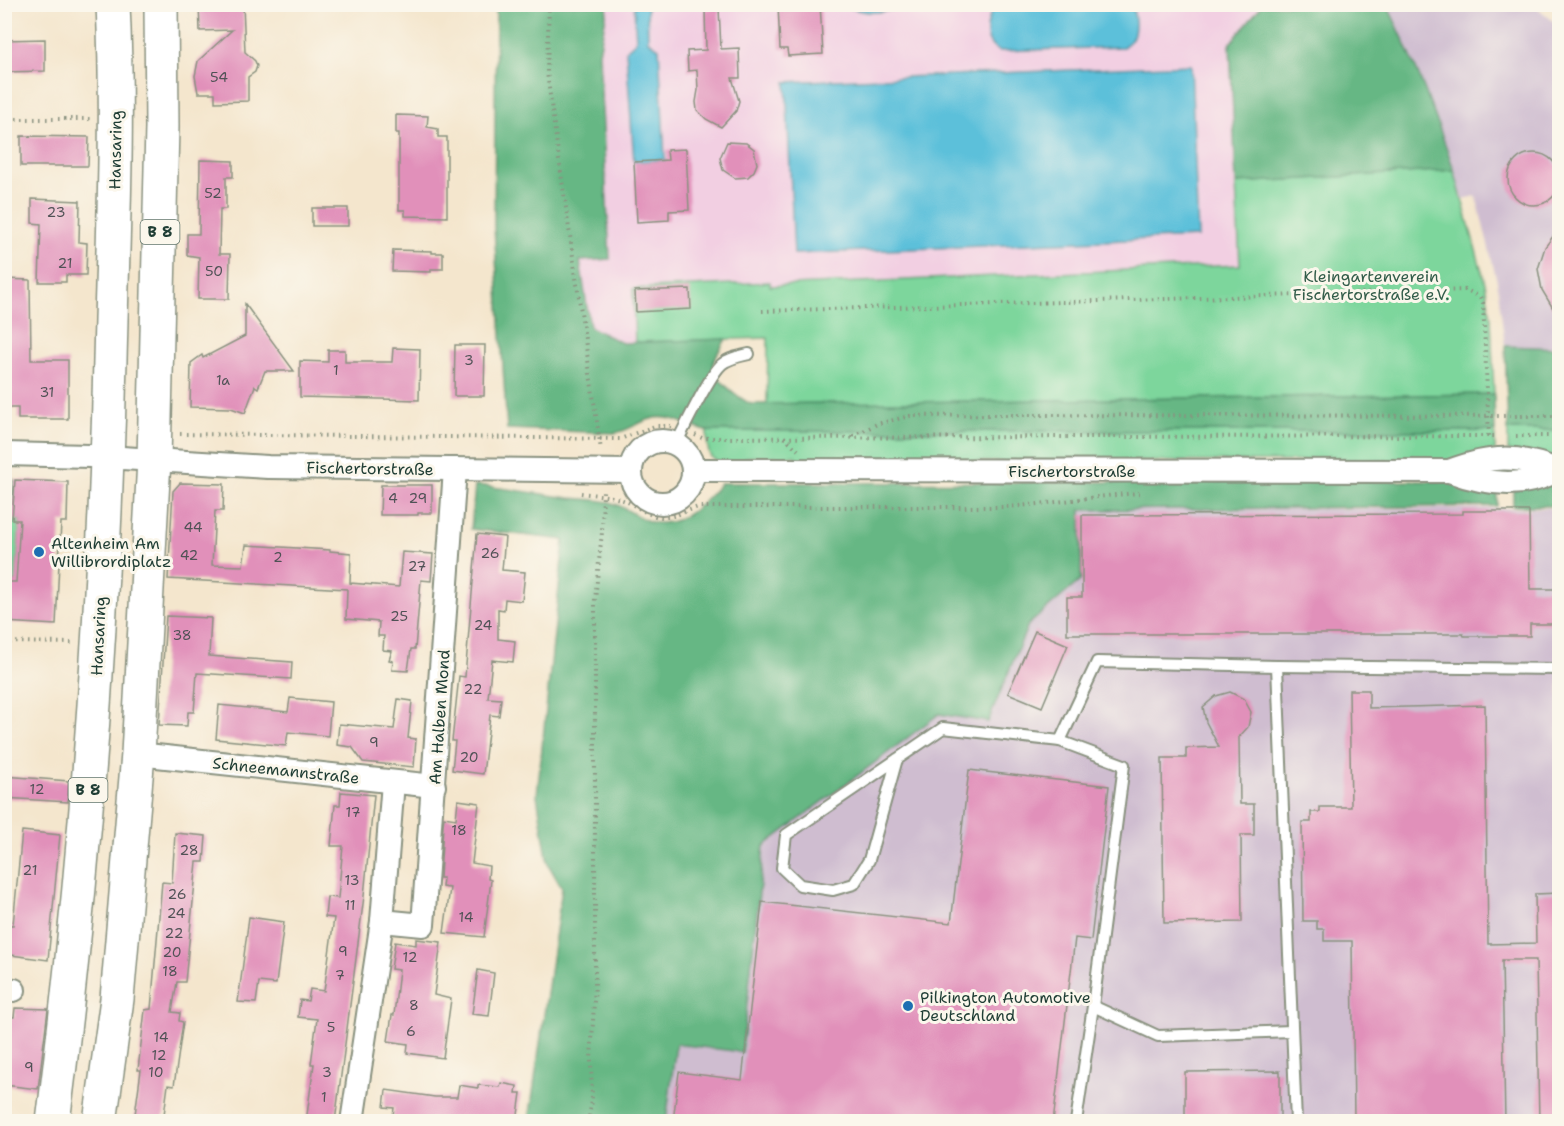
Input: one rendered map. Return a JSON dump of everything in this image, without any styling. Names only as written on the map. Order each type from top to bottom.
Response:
[{"type":"main road","name":"Hansaring","points":[[52,1122],[68,1000],[91,759],[109,458],[116,118],[113,4]]},
{"type":"main road","name":"B 8","points":[[100,1122],[117,999],[162,447],[161,4]]},
{"type":"street","points":[[680,437],[694,471],[689,488],[683,496],[665,503],[646,499],[639,493],[634,485],[631,471],[634,458],[647,444],[680,437]]},
{"type":"street","name":"Fischertorstraße","points":[[4,454],[109,458],[162,447],[268,467],[631,471]]},
{"type":"street","name":"Am Halben Mond","points":[[382,921],[423,925],[455,469]]},
{"type":"street","name":"Fischertorstraße","points":[[694,471],[1449,471],[1467,478],[1505,483],[1532,480],[1559,471]]},
{"type":"street","name":"Schneemannstraße","points":[[138,754],[434,786]]},
{"type":"street","points":[[352,1122],[382,921],[393,782]]},
{"type":"lane","points":[[680,437],[721,364],[749,354]]},
{"type":"lane","points":[[1059,741],[1097,662],[1560,669]]},
{"type":"lane","points":[[1277,666],[1296,1122]]},
{"type":"lane","points":[[897,759],[868,860],[854,884],[833,890],[800,885],[782,868],[786,835],[897,759],[943,728],[1059,741],[1124,765],[1076,1122]]},
{"type":"lane","points":[[1093,1006],[1158,1036],[1292,1031]]},
{"type":"path","points":[[549,4],[548,72],[551,102],[600,439]]},
{"type":"path","points":[[4,119],[116,118]]},
{"type":"path","points":[[762,311],[1466,290],[1479,297],[1482,303],[1489,436]]},
{"type":"path","points":[[852,437],[877,424],[910,416],[1560,416]]},
{"type":"path","points":[[162,447],[600,439],[628,437],[655,426],[665,425],[680,437],[702,438],[1482,436]]},
{"type":"path","points":[[1539,436],[1560,436]]},
{"type":"path","points":[[578,493],[603,495],[621,500],[651,515],[663,517],[698,507],[1005,507],[1085,497],[1149,493]]},
{"type":"path","points":[[588,1122],[592,1101],[591,1060],[595,982],[595,600],[602,532],[603,495]]},
{"type":"path","points":[[4,642],[76,643]]},
{"type":"shaded area","points":[[608,5],[1262,5],[1230,44],[1240,265],[769,286],[770,283],[633,289],[635,342],[622,343],[590,327],[580,261],[609,259],[599,53]]},
{"type":"shaded area","points":[[1262,5],[1534,5],[1559,26],[1559,348],[1505,346],[1497,281],[1476,196],[1463,199],[1454,170],[1236,183],[1230,44]]},
{"type":"shaded area","points":[[1559,508],[1559,1121],[666,1122],[676,1044],[742,1052],[764,846],[939,714],[988,722],[1028,625],[1081,580],[1081,510]]},
{"type":"green space","points":[[496,5],[608,5],[599,53],[610,259],[580,261],[590,327],[622,343],[726,339],[714,360],[714,371],[728,388],[751,404],[1494,394],[1495,431],[707,431],[665,418],[646,420],[615,433],[507,429],[494,227]]},
{"type":"green space","points":[[1262,5],[1387,5],[1423,86],[1454,170],[1236,183],[1230,44]]},
{"type":"green space","name":"Kleingartenverein Fischertorstraße e.V.","points":[[1454,170],[1485,283],[1491,318],[1494,394],[767,404],[768,338],[635,342],[633,289],[770,282],[770,286],[1240,265],[1236,183]]},
{"type":"green space","points":[[1505,346],[1559,348],[1559,430],[1508,430]]},
{"type":"green space","points":[[1508,430],[1559,430],[1559,460],[1508,451]]},
{"type":"green space","points":[[707,431],[1495,431],[1495,451],[1448,461],[799,462],[795,456],[746,457],[742,464],[713,459],[708,450]]},
{"type":"green space","points":[[4,479],[15,480],[12,519],[20,520],[16,582],[5,582]]},
{"type":"green space","points":[[1559,480],[1559,506],[1513,506],[1513,490]]},
{"type":"green space","points":[[1448,481],[1497,491],[1497,506],[1081,510],[1081,580],[1028,625],[988,722],[939,714],[764,846],[742,1052],[676,1044],[666,1122],[529,1121],[562,888],[548,864],[537,795],[564,540],[471,529],[475,485],[606,501],[649,521],[662,523],[680,519],[688,514],[721,483]]},
{"type":"water","points":[[634,5],[647,5],[648,41],[659,48],[665,160],[634,162],[626,50],[636,41]]},
{"type":"water","points":[[844,5],[905,5],[890,10],[867,12]]},
{"type":"water","points":[[1130,5],[1135,17],[1133,36],[1131,41],[1123,47],[999,51],[992,46],[987,36],[987,25],[996,6]]},
{"type":"water","points":[[1191,65],[1198,237],[794,254],[786,82]]},
{"type":"building","points":[[199,4],[243,4],[245,52],[257,66],[255,72],[248,77],[248,101],[215,102],[215,93],[198,93],[195,76],[198,61],[232,30],[200,31]]},
{"type":"building","points":[[778,4],[820,4],[823,54],[788,56],[787,49],[780,49]]},
{"type":"building","points":[[719,8],[721,49],[739,48],[740,78],[732,78],[739,101],[736,111],[721,127],[706,119],[697,110],[697,70],[688,71],[687,51],[706,50],[705,9]]},
{"type":"building","points":[[45,39],[45,71],[4,72],[4,40]]},
{"type":"building","points":[[396,115],[428,116],[427,127],[438,129],[438,137],[447,137],[447,217],[405,216],[405,210],[399,210],[399,133],[396,133]]},
{"type":"building","points":[[21,136],[89,137],[88,166],[21,166]]},
{"type":"building","points":[[727,142],[746,143],[754,149],[757,164],[748,177],[735,178],[723,170],[720,158]]},
{"type":"building","points":[[686,149],[689,210],[669,211],[669,220],[637,222],[634,162],[668,160],[667,150]]},
{"type":"building","points":[[1529,153],[1539,153],[1548,157],[1556,165],[1560,179],[1556,193],[1548,201],[1539,205],[1529,205],[1520,201],[1512,193],[1508,184],[1508,174],[1512,165],[1520,157]]},
{"type":"building","points":[[200,160],[233,161],[233,177],[226,177],[226,209],[220,209],[219,254],[230,254],[229,299],[198,299],[199,257],[187,255],[187,234],[199,234]]},
{"type":"building","points":[[32,199],[80,201],[79,242],[87,243],[86,275],[66,275],[66,282],[39,282],[41,224],[32,223]]},
{"type":"building","points":[[312,208],[348,208],[348,226],[312,226]]},
{"type":"building","points":[[1560,227],[1560,320],[1542,290],[1538,269],[1545,247]]},
{"type":"building","points":[[393,250],[443,253],[443,269],[431,269],[431,272],[392,271]]},
{"type":"building","points":[[4,279],[30,280],[31,360],[68,360],[68,419],[18,419],[18,408],[4,408]]},
{"type":"building","points":[[690,289],[691,309],[636,312],[635,291]]},
{"type":"building","points":[[245,304],[294,371],[265,371],[258,388],[255,386],[245,413],[231,408],[190,407],[191,363],[202,355],[203,358],[245,336]]},
{"type":"building","points":[[455,345],[485,345],[484,396],[454,396]]},
{"type":"building","points":[[393,348],[420,349],[419,400],[300,397],[300,361],[328,362],[328,350],[345,350],[345,362],[392,362]]},
{"type":"building","name":"Altenheim Am Willibrordiplatz","points":[[15,480],[68,482],[67,522],[61,522],[56,625],[4,622],[4,582],[16,582],[20,520],[12,520]]},
{"type":"building","points":[[180,483],[224,484],[223,511],[215,511],[212,565],[243,566],[246,545],[330,550],[351,553],[350,583],[399,587],[402,552],[433,554],[431,581],[421,580],[415,649],[411,649],[408,671],[392,670],[393,661],[389,660],[392,651],[383,650],[384,636],[378,636],[379,622],[346,619],[347,589],[168,579],[173,491]]},
{"type":"building","points":[[381,485],[432,485],[432,513],[380,515]]},
{"type":"building","points":[[1463,511],[1529,511],[1530,589],[1560,589],[1560,624],[1530,624],[1530,636],[1067,634],[1067,597],[1082,597],[1082,515],[1463,514]]},
{"type":"building","points":[[477,534],[505,537],[502,570],[525,572],[522,601],[505,599],[504,610],[498,609],[498,639],[515,641],[513,662],[492,660],[488,698],[501,699],[499,716],[490,715],[483,774],[452,770],[455,741],[452,741],[459,676],[465,677]]},
{"type":"building","points":[[166,616],[211,618],[209,656],[292,662],[291,679],[197,673],[194,712],[188,712],[187,726],[159,725]]},
{"type":"building","points":[[1035,631],[1068,645],[1042,707],[1008,693]]},
{"type":"building","points":[[1349,690],[1369,690],[1369,708],[1485,705],[1488,944],[1536,943],[1535,894],[1560,893],[1560,1122],[1539,1122],[1536,960],[1502,960],[1505,1122],[1354,1122],[1352,941],[1324,941],[1324,929],[1317,929],[1317,921],[1303,921],[1302,822],[1311,822],[1311,812],[1320,812],[1320,807],[1351,807]]},
{"type":"building","points":[[1230,692],[1244,699],[1251,712],[1248,727],[1239,737],[1240,804],[1254,804],[1254,835],[1241,835],[1242,922],[1164,923],[1162,758],[1186,758],[1186,748],[1219,747],[1206,722],[1203,707],[1216,696]]},
{"type":"building","points":[[290,698],[331,702],[328,736],[288,732],[286,746],[216,739],[219,705],[288,712]]},
{"type":"building","points":[[398,699],[412,701],[408,738],[416,739],[414,767],[363,762],[352,747],[337,745],[339,724],[394,729]]},
{"type":"building","name":"Pilkington Automotive Deutschland","points":[[969,770],[1109,786],[1091,940],[1075,938],[1053,1122],[673,1122],[679,1072],[742,1080],[762,902],[951,923]]},
{"type":"building","points":[[4,776],[69,781],[68,802],[4,798]]},
{"type":"building","points":[[341,792],[374,795],[364,896],[335,1122],[306,1122],[317,1019],[298,1017],[300,1000],[308,1001],[310,989],[324,991],[334,918],[325,917],[327,897],[338,898],[343,846],[331,846],[335,805],[340,805]]},
{"type":"building","points":[[458,800],[479,803],[472,863],[489,866],[488,879],[491,880],[484,937],[444,933],[450,888],[442,887],[443,878],[440,878],[443,826],[444,817],[456,819]]},
{"type":"building","points":[[22,831],[60,835],[48,960],[4,954],[4,925],[13,925]]},
{"type":"building","points":[[175,833],[206,836],[204,862],[197,862],[185,982],[177,982],[172,1012],[180,1013],[179,1021],[183,1022],[174,1086],[168,1085],[163,1122],[134,1122],[141,1070],[138,1070],[145,1010],[151,1009],[162,882],[172,883]]},
{"type":"building","points":[[249,917],[284,922],[276,984],[259,982],[256,1003],[238,1002]]},
{"type":"building","points":[[416,939],[441,942],[434,995],[451,999],[443,1058],[407,1053],[408,1044],[388,1041],[392,1015],[394,1015],[399,970],[391,969],[395,942],[416,945]]},
{"type":"building","points":[[478,970],[494,973],[489,1016],[472,1014]]},
{"type":"building","points":[[15,1008],[48,1009],[38,1089],[4,1085],[8,1057],[4,1056],[4,1050],[9,1017],[14,1017]]},
{"type":"building","points":[[1280,1071],[1280,1122],[1185,1122],[1185,1072]]},
{"type":"building","points":[[501,1083],[517,1086],[516,1093],[521,1093],[517,1122],[392,1122],[394,1108],[384,1107],[386,1090],[435,1097],[457,1097],[459,1085],[478,1088],[478,1085],[500,1087]]},
{"type":"place","name":"Altenheim Am Willibrordiplatz","points":[[39,552]]},
{"type":"place","name":"Pilkington Automotive Deutschland","points":[[908,1006]]}]
